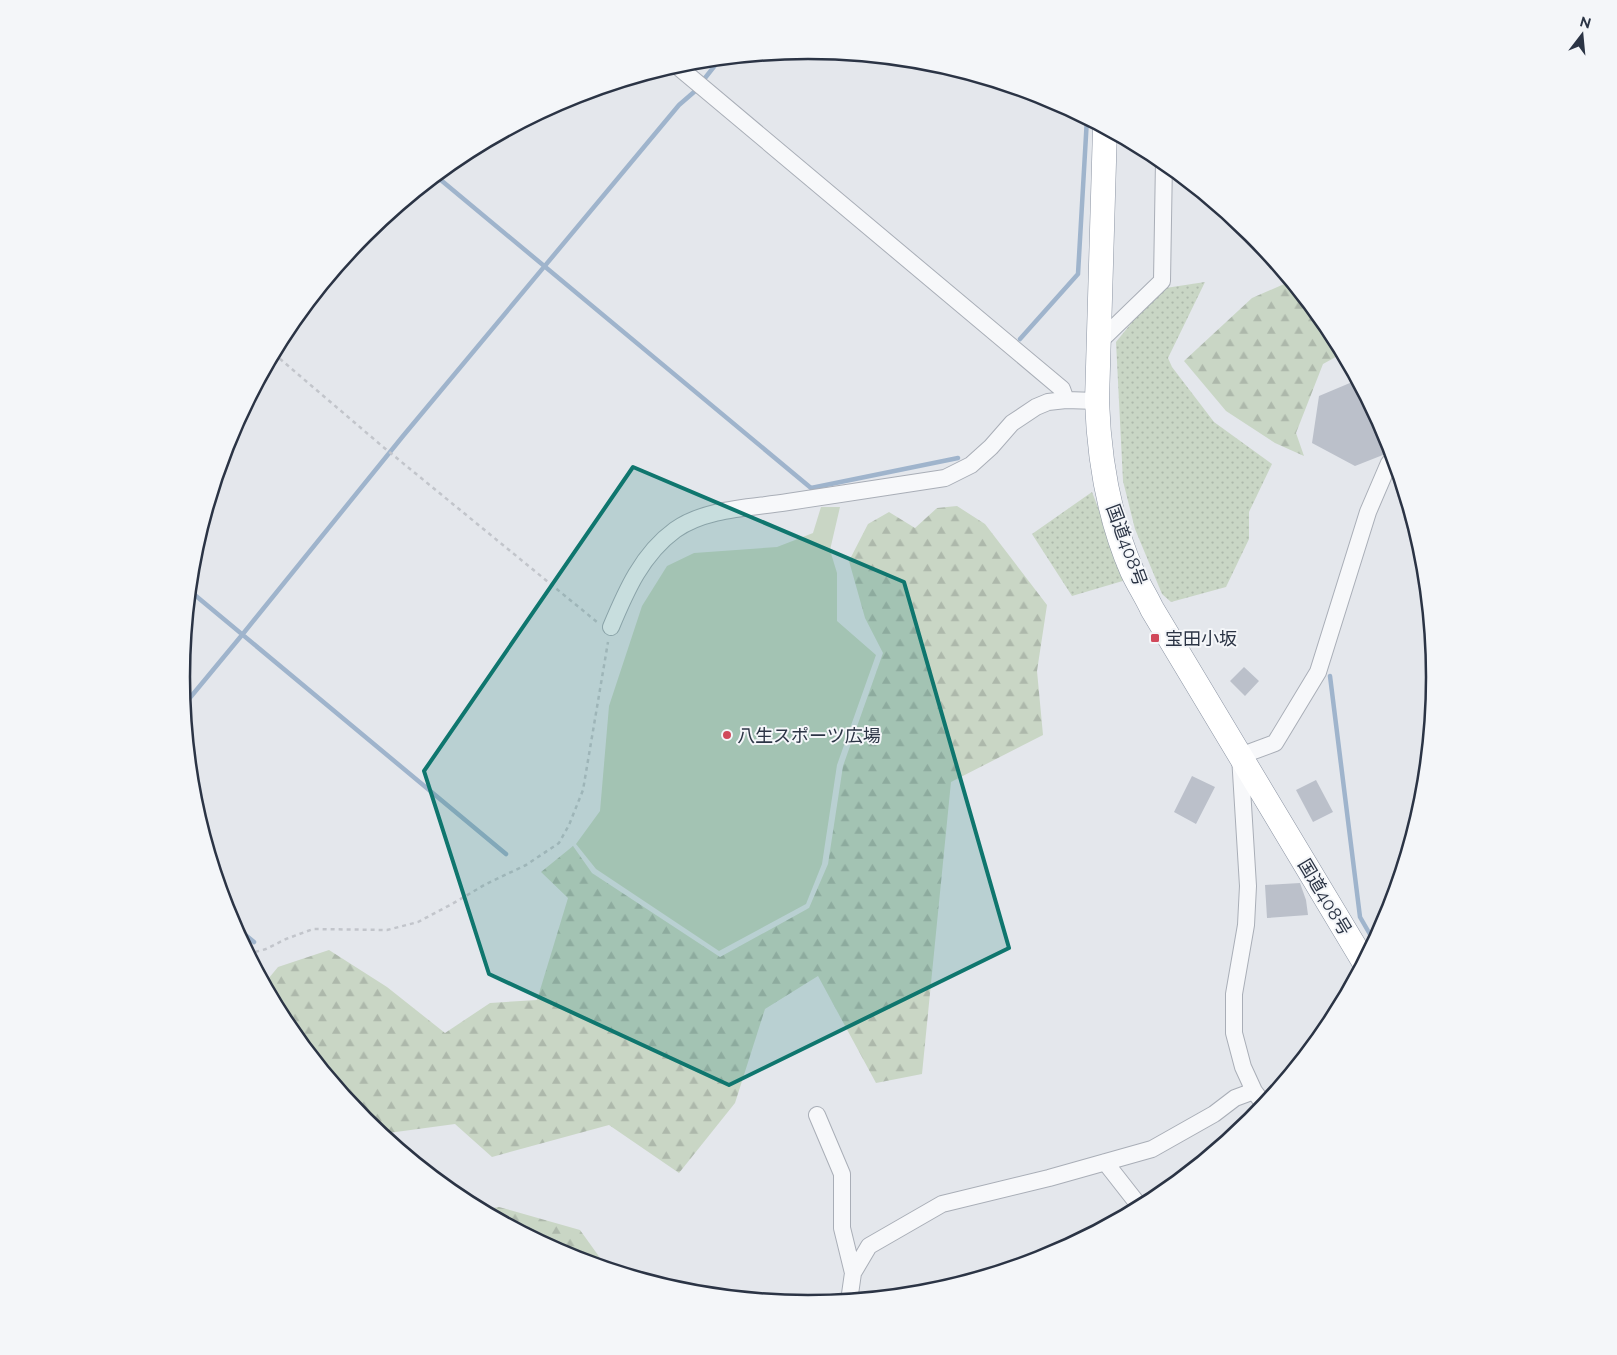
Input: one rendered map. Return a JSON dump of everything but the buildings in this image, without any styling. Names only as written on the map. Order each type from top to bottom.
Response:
[{"type":"highway","name":"国道408号","points":[[1105,135],[1097,401],[1100,450],[1121,540],[1132,571],[1152,609],[1360,956]]},
{"type":"street","points":[[684,72],[1062,389],[1066,400]]},
{"type":"street","points":[[1099,342],[1162,281],[1164,172]]},
{"type":"street","points":[[611,627],[627,590],[652,550],[665,538],[687,523],[726,511],[946,478],[971,465],[991,447],[1012,423],[1036,408],[1048,402],[1066,400],[1097,401]]},
{"type":"street","points":[[1260,1100],[1254,1091],[1243,1067],[1234,1033],[1234,994],[1246,925],[1248,886],[1240,756],[1275,743],[1318,672],[1368,512],[1390,467]]},
{"type":"street","points":[[853,1273],[869,1246],[942,1204],[1049,1178],[1152,1149],[1214,1114],[1235,1098],[1254,1091]]},
{"type":"street","points":[[817,1115],[842,1174],[842,1228],[853,1273],[850,1295]]},
{"type":"street","points":[[1105,1162],[1136,1202]]},
{"type":"path","points":[[254,950],[256,952],[266,949],[313,929],[387,930],[418,922],[486,884],[526,865],[559,842],[569,825],[583,790],[611,627],[594,621],[382,446],[279,358]]},
{"type":"highlighted area","points":[[633,467],[904,582],[1009,948],[729,1085],[489,974],[424,771]]},
{"type":"green space","points":[[1205,282],[1168,358],[1172,367],[1214,422],[1272,464],[1249,512],[1249,539],[1226,587],[1171,602],[1162,594],[1135,529],[1123,481],[1116,342],[1159,289]]},
{"type":"green space","points":[[1285,284],[1323,334],[1337,356],[1323,364],[1296,433],[1304,456],[1275,443],[1226,411],[1184,361],[1252,298]]},
{"type":"green space","points":[[1092,492],[1126,580],[1072,596],[1032,534]]},
{"type":"green space","points":[[957,506],[985,524],[1047,605],[1037,671],[1043,735],[951,782],[922,1074],[876,1083],[818,976],[765,1009],[735,1103],[679,1173],[609,1125],[492,1157],[455,1124],[390,1133],[343,1085],[294,1021],[269,979],[278,967],[329,950],[387,987],[445,1033],[490,1003],[537,1000],[568,898],[541,872],[573,846],[592,873],[720,957],[809,908],[828,864],[843,766],[883,653],[865,618],[849,561],[868,524],[889,512],[915,528],[937,508]]},
{"type":"green space","name":"八生スポーツ広場","points":[[821,507],[840,507],[830,550],[837,573],[837,621],[876,655],[837,765],[822,864],[806,904],[719,951],[596,869],[576,844],[600,811],[609,706],[642,606],[667,566],[694,553],[777,547],[813,533]]},
{"type":"green space","points":[[499,1207],[580,1230],[601,1260],[535,1232],[491,1208]]},
{"type":"waterway","points":[[190,697],[403,436],[679,105],[694,92],[714,66]]},
{"type":"waterway","points":[[1020,339],[1078,274],[1087,125]]},
{"type":"waterway","points":[[441,180],[811,488],[958,458]]},
{"type":"waterway","points":[[195,595],[506,854]]},
{"type":"waterway","points":[[1330,676],[1360,917],[1370,935]]},
{"type":"waterway","points":[[247,937],[254,942]]},
{"type":"place","name":"宝田小坂","points":[[1155,638]]},
{"type":"place","name":"八生スポーツ広場","points":[[727,735]]}]
